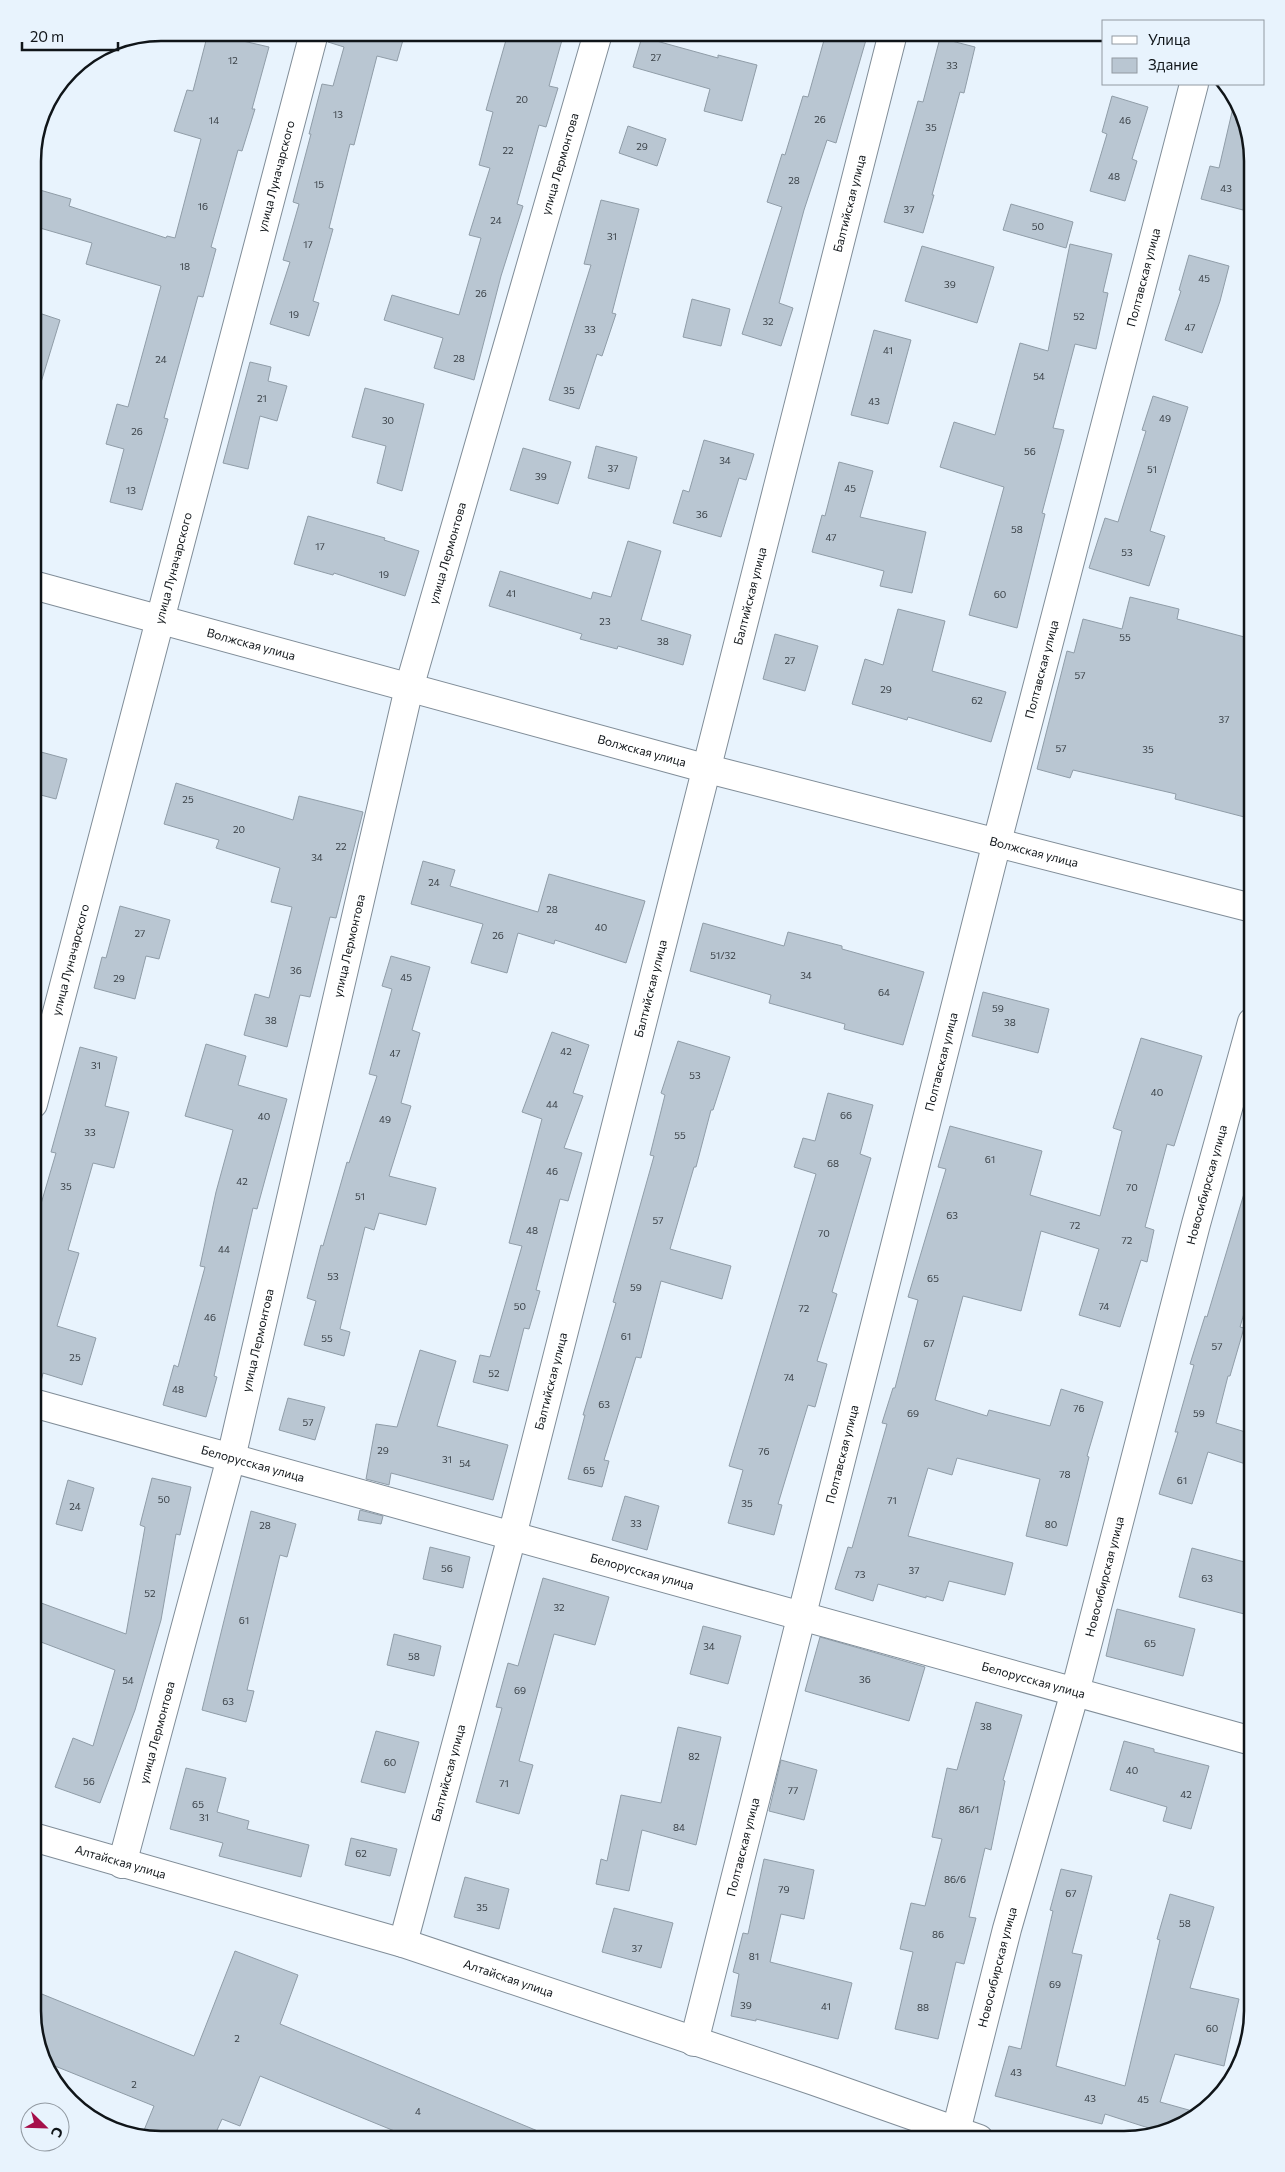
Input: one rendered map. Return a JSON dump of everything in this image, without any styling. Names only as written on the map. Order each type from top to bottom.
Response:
[{"type":"street","name":"улица Луначарского","points":[[42,1072],[311,42]]},
{"type":"street","name":"улица Лермонтова","points":[[122,1864],[231,1458],[409,688],[595,42]]},
{"type":"street","name":"Балтийская улица","points":[[403,1943],[512,1536],[708,769],[891,42]]},
{"type":"street","name":"Полтавская улица","points":[[694,2042],[997,842],[1194,85]]},
{"type":"street","name":"Волжская улица","points":[[42,587],[708,769],[1244,906]]},
{"type":"street","name":"Новосибирская улица","points":[[968,2131],[1007,1929],[1075,1692],[1196,1224],[1244,1051]]},
{"type":"street","name":"Белорусская улица","points":[[41,1404],[1244,1739]]},
{"type":"street","name":"Алтайская улица","points":[[41,1840],[403,1943],[955,2131]]},
{"type":"building","points":[[206,42],[247,42],[269,47],[252,109],[255,109],[242,151],[238,150],[211,247],[216,249],[203,297],[198,296],[164,418],[168,419],[142,510],[110,502],[124,449],[106,444],[117,404],[128,407],[161,286],[86,264],[92,243],[42,229],[42,191],[71,199],[69,206],[166,238],[167,236],[175,238],[201,139],[174,131],[187,90],[193,91]]},
{"type":"building","points":[[328,42],[402,42],[397,61],[377,56],[354,145],[350,144],[329,228],[333,229],[313,301],[319,303],[309,336],[270,324],[290,262],[283,260],[299,204],[293,202],[322,84],[333,86],[344,47]]},
{"type":"building","points":[[505,42],[561,42],[549,86],[558,88],[546,127],[539,125],[517,204],[523,206],[501,276],[474,380],[434,368],[443,338],[384,320],[392,295],[459,315],[481,238],[469,235],[490,168],[479,165],[493,112],[486,110]]},
{"type":"building","points":[[640,42],[660,42],[718,58],[718,55],[757,65],[742,121],[704,111],[710,89],[633,67]]},
{"type":"building","points":[[823,42],[865,42],[836,143],[827,140],[804,210],[779,303],[793,308],[781,346],[742,334],[782,207],[767,202],[782,154],[785,155],[803,96],[808,97]]},
{"type":"building","points":[[939,42],[956,42],[975,47],[964,93],[960,92],[923,233],[884,222],[918,101],[923,102]]},
{"type":"building","points":[[1112,96],[1148,107],[1132,159],[1137,161],[1125,201],[1090,191],[1107,134],[1102,132]]},
{"type":"building","points":[[1232,111],[1240,130],[1243,146],[1243,210],[1201,199],[1210,166],[1219,168]]},
{"type":"building","points":[[628,126],[666,139],[657,166],[619,153]]},
{"type":"building","points":[[601,200],[639,209],[612,313],[616,314],[602,356],[597,354],[579,409],[549,400],[591,265],[584,264]]},
{"type":"building","points":[[1011,204],[1073,222],[1066,248],[1003,230]]},
{"type":"building","points":[[1070,244],[1112,254],[1103,292],[1108,293],[1096,349],[1075,344],[1053,428],[1064,430],[1042,513],[1045,514],[1017,628],[969,615],[1004,487],[940,467],[954,422],[995,435],[1020,343],[1048,351]]},
{"type":"building","points":[[922,246],[994,267],[977,323],[905,301]]},
{"type":"building","points":[[1189,255],[1229,266],[1220,301],[1202,353],[1165,340],[1181,291],[1179,290]]},
{"type":"building","points":[[692,299],[730,309],[721,346],[683,337]]},
{"type":"building","points":[[42,314],[60,320],[42,380]]},
{"type":"building","points":[[874,330],[911,340],[888,424],[851,415]]},
{"type":"building","points":[[250,362],[271,367],[268,381],[287,386],[277,421],[260,416],[248,469],[223,463]]},
{"type":"building","points":[[365,388],[424,404],[402,491],[377,483],[386,446],[352,437]]},
{"type":"building","points":[[1153,396],[1188,407],[1150,531],[1165,536],[1149,586],[1089,568],[1105,518],[1118,522],[1146,431],[1142,430]]},
{"type":"building","points":[[704,440],[754,454],[746,480],[739,478],[721,537],[673,523],[683,490],[689,492]]},
{"type":"building","points":[[596,446],[637,457],[629,489],[588,478]]},
{"type":"building","points":[[523,448],[571,462],[558,504],[510,490]]},
{"type":"building","points":[[839,462],[873,471],[860,517],[926,532],[912,593],[880,586],[884,571],[812,552],[822,515],[825,516]]},
{"type":"building","points":[[308,516],[385,538],[384,540],[419,551],[405,596],[334,573],[333,575],[294,564]]},
{"type":"building","points":[[628,541],[661,551],[641,620],[691,635],[683,665],[618,646],[617,649],[580,639],[582,634],[489,606],[500,571],[591,599],[593,592],[611,597]]},
{"type":"building","points":[[1130,597],[1179,609],[1177,619],[1244,637],[1244,817],[1175,799],[1176,794],[1073,770],[1070,778],[1037,769],[1067,651],[1074,653],[1083,619],[1122,629]]},
{"type":"building","points":[[898,609],[945,621],[932,671],[1006,692],[991,742],[908,717],[907,720],[852,704],[865,659],[883,665]]},
{"type":"building","points":[[775,634],[818,646],[805,691],[763,679]]},
{"type":"building","points":[[42,752],[67,759],[56,799],[42,795]]},
{"type":"building","points":[[176,783],[293,820],[299,796],[363,812],[336,918],[330,917],[310,997],[300,995],[287,1047],[244,1035],[255,994],[269,998],[292,907],[271,902],[280,868],[216,848],[219,840],[164,824]]},
{"type":"building","points":[[423,861],[455,870],[450,886],[538,912],[549,874],[645,901],[626,963],[555,940],[554,944],[518,933],[507,973],[471,963],[483,924],[411,904]]},
{"type":"building","points":[[120,906],[170,920],[159,959],[146,956],[135,999],[94,988],[102,957],[106,958]]},
{"type":"building","points":[[703,923],[784,946],[788,932],[842,946],[842,949],[924,972],[903,1045],[844,1029],[845,1024],[769,1003],[771,995],[690,971]]},
{"type":"building","points":[[391,956],[430,967],[412,1030],[420,1033],[401,1103],[411,1106],[389,1176],[436,1188],[426,1225],[379,1213],[374,1230],[365,1227],[340,1329],[350,1332],[344,1356],[304,1345],[316,1301],[307,1298],[321,1245],[323,1246],[347,1162],[349,1163],[377,1076],[369,1074],[392,989],[382,986]]},
{"type":"building","points":[[983,992],[1049,1009],[1038,1053],[972,1036]]},
{"type":"building","points":[[552,1032],[589,1045],[573,1093],[583,1096],[564,1148],[582,1153],[568,1201],[560,1199],[536,1290],[540,1291],[529,1329],[524,1328],[508,1391],[473,1382],[480,1355],[490,1357],[522,1246],[509,1243],[542,1119],[522,1112]]},
{"type":"building","points":[[1141,1038],[1202,1056],[1174,1146],[1167,1144],[1145,1227],[1154,1230],[1147,1262],[1141,1260],[1120,1327],[1079,1315],[1099,1249],[1041,1231],[1021,1311],[963,1296],[935,1400],[987,1416],[989,1410],[1050,1426],[1061,1389],[1103,1402],[1087,1456],[1089,1457],[1067,1546],[1026,1536],[1040,1479],[957,1458],[952,1475],[928,1468],[908,1536],[1013,1563],[1005,1595],[949,1581],[943,1601],[878,1584],[873,1601],[835,1589],[848,1547],[852,1548],[887,1424],[882,1423],[893,1388],[895,1388],[918,1300],[908,1297],[946,1169],[938,1167],[950,1126],[1042,1151],[1030,1195],[1100,1216],[1122,1131],[1113,1128]]},
{"type":"building","points":[[678,1041],[730,1057],[713,1110],[711,1110],[696,1167],[694,1167],[670,1249],[731,1266],[722,1299],[661,1281],[641,1358],[636,1357],[604,1460],[609,1461],[602,1487],[568,1479],[585,1415],[583,1415],[616,1303],[613,1302],[654,1156],[650,1155],[665,1095],[661,1093]]},
{"type":"building","points":[[206,1044],[246,1056],[238,1085],[287,1099],[257,1209],[253,1208],[214,1376],[217,1377],[206,1417],[163,1405],[174,1365],[178,1367],[205,1267],[200,1266],[216,1192],[233,1130],[185,1116]]},
{"type":"building","points":[[80,1047],[117,1057],[105,1106],[129,1112],[114,1168],[93,1163],[68,1250],[79,1253],[57,1326],[96,1338],[82,1385],[43,1373],[41,1380],[41,1202],[56,1153],[51,1152]]},
{"type":"building","points":[[828,1093],[873,1105],[860,1154],[871,1158],[832,1292],[837,1294],[817,1361],[827,1364],[815,1407],[808,1405],[778,1504],[782,1505],[774,1535],[728,1523],[743,1470],[729,1466],[816,1174],[794,1167],[803,1138],[815,1141]]},
{"type":"building","points":[[1244,1194],[1244,1313],[1240,1327],[1244,1328],[1230,1376],[1228,1376],[1216,1423],[1244,1432],[1244,1463],[1208,1452],[1192,1504],[1159,1494],[1178,1432],[1175,1432],[1194,1365],[1190,1364],[1205,1316],[1207,1317]]},
{"type":"building","points":[[420,1350],[456,1361],[437,1426],[508,1445],[493,1500],[391,1473],[389,1485],[366,1479],[376,1424],[397,1427]]},
{"type":"building","points":[[288,1398],[325,1407],[315,1440],[279,1430]]},
{"type":"building","points":[[152,1478],[191,1487],[180,1535],[176,1534],[161,1620],[135,1710],[100,1803],[55,1787],[73,1738],[93,1746],[115,1670],[41,1642],[41,1603],[126,1634],[145,1527],[140,1525]]},
{"type":"building","points":[[68,1480],[94,1488],[82,1531],[56,1524]]},
{"type":"building","points":[[625,1496],[659,1506],[647,1550],[612,1540]]},
{"type":"building","points":[[360,1510],[383,1516],[381,1524],[358,1520]]},
{"type":"building","points":[[251,1511],[296,1524],[287,1557],[280,1555],[247,1690],[254,1691],[246,1722],[202,1710]]},
{"type":"building","points":[[430,1547],[470,1557],[463,1588],[423,1579]]},
{"type":"building","points":[[1192,1548],[1244,1562],[1244,1614],[1179,1597]]},
{"type":"building","points":[[543,1578],[609,1597],[595,1645],[554,1634],[519,1761],[533,1765],[519,1814],[476,1802],[502,1708],[496,1707],[508,1663],[518,1666]]},
{"type":"building","points":[[1117,1609],[1195,1629],[1183,1676],[1106,1656]]},
{"type":"building","points":[[703,1626],[741,1636],[728,1684],[690,1674]]},
{"type":"building","points":[[394,1634],[441,1646],[434,1676],[387,1665]]},
{"type":"building","points":[[820,1637],[925,1667],[909,1721],[805,1691]]},
{"type":"building","points":[[976,1702],[1022,1715],[1003,1780],[1005,1781],[991,1850],[985,1848],[969,1917],[976,1918],[964,1964],[956,1962],[938,2039],[895,2029],[913,1952],[900,1949],[911,1903],[925,1906],[942,1839],[932,1837],[947,1768],[957,1770]]},
{"type":"building","points":[[678,1727],[721,1737],[696,1845],[642,1830],[629,1891],[596,1884],[601,1859],[607,1861],[621,1795],[661,1803]]},
{"type":"building","points":[[376,1731],[419,1742],[405,1793],[361,1782]]},
{"type":"building","points":[[1124,1741],[1154,1749],[1154,1752],[1209,1766],[1191,1829],[1163,1821],[1167,1807],[1110,1790]]},
{"type":"building","points":[[781,1760],[817,1770],[804,1820],[769,1811]]},
{"type":"building","points":[[186,1768],[226,1778],[217,1812],[249,1821],[247,1829],[309,1845],[301,1877],[219,1856],[223,1843],[170,1829]]},
{"type":"building","points":[[351,1838],[397,1849],[390,1876],[345,1865]]},
{"type":"building","points":[[764,1859],[814,1870],[804,1919],[781,1914],[770,1962],[852,1983],[838,2039],[756,2019],[756,2021],[731,2016],[739,1974],[733,1972],[743,1933],[748,1934]]},
{"type":"building","points":[[1061,1869],[1092,1876],[1072,1953],[1082,1955],[1056,2066],[1125,2086],[1160,1940],[1157,1939],[1170,1894],[1214,1907],[1190,1988],[1239,1999],[1224,2066],[1175,2054],[1160,2102],[1190,2110],[1177,2118],[1148,2128],[1105,2114],[1102,2124],[995,2096],[1009,2046],[1021,2049],[1053,1911],[1050,1910]]},
{"type":"building","points":[[465,1877],[509,1889],[499,1929],[454,1917]]},
{"type":"building","points":[[614,1908],[673,1923],[661,1968],[602,1952]]},
{"type":"building","points":[[235,1951],[298,1975],[280,2024],[536,2130],[393,2130],[260,2076],[240,2126],[222,2119],[217,2130],[145,2129],[154,2106],[55,2066],[45,2042],[42,2026],[41,1994],[194,2056]]}]
